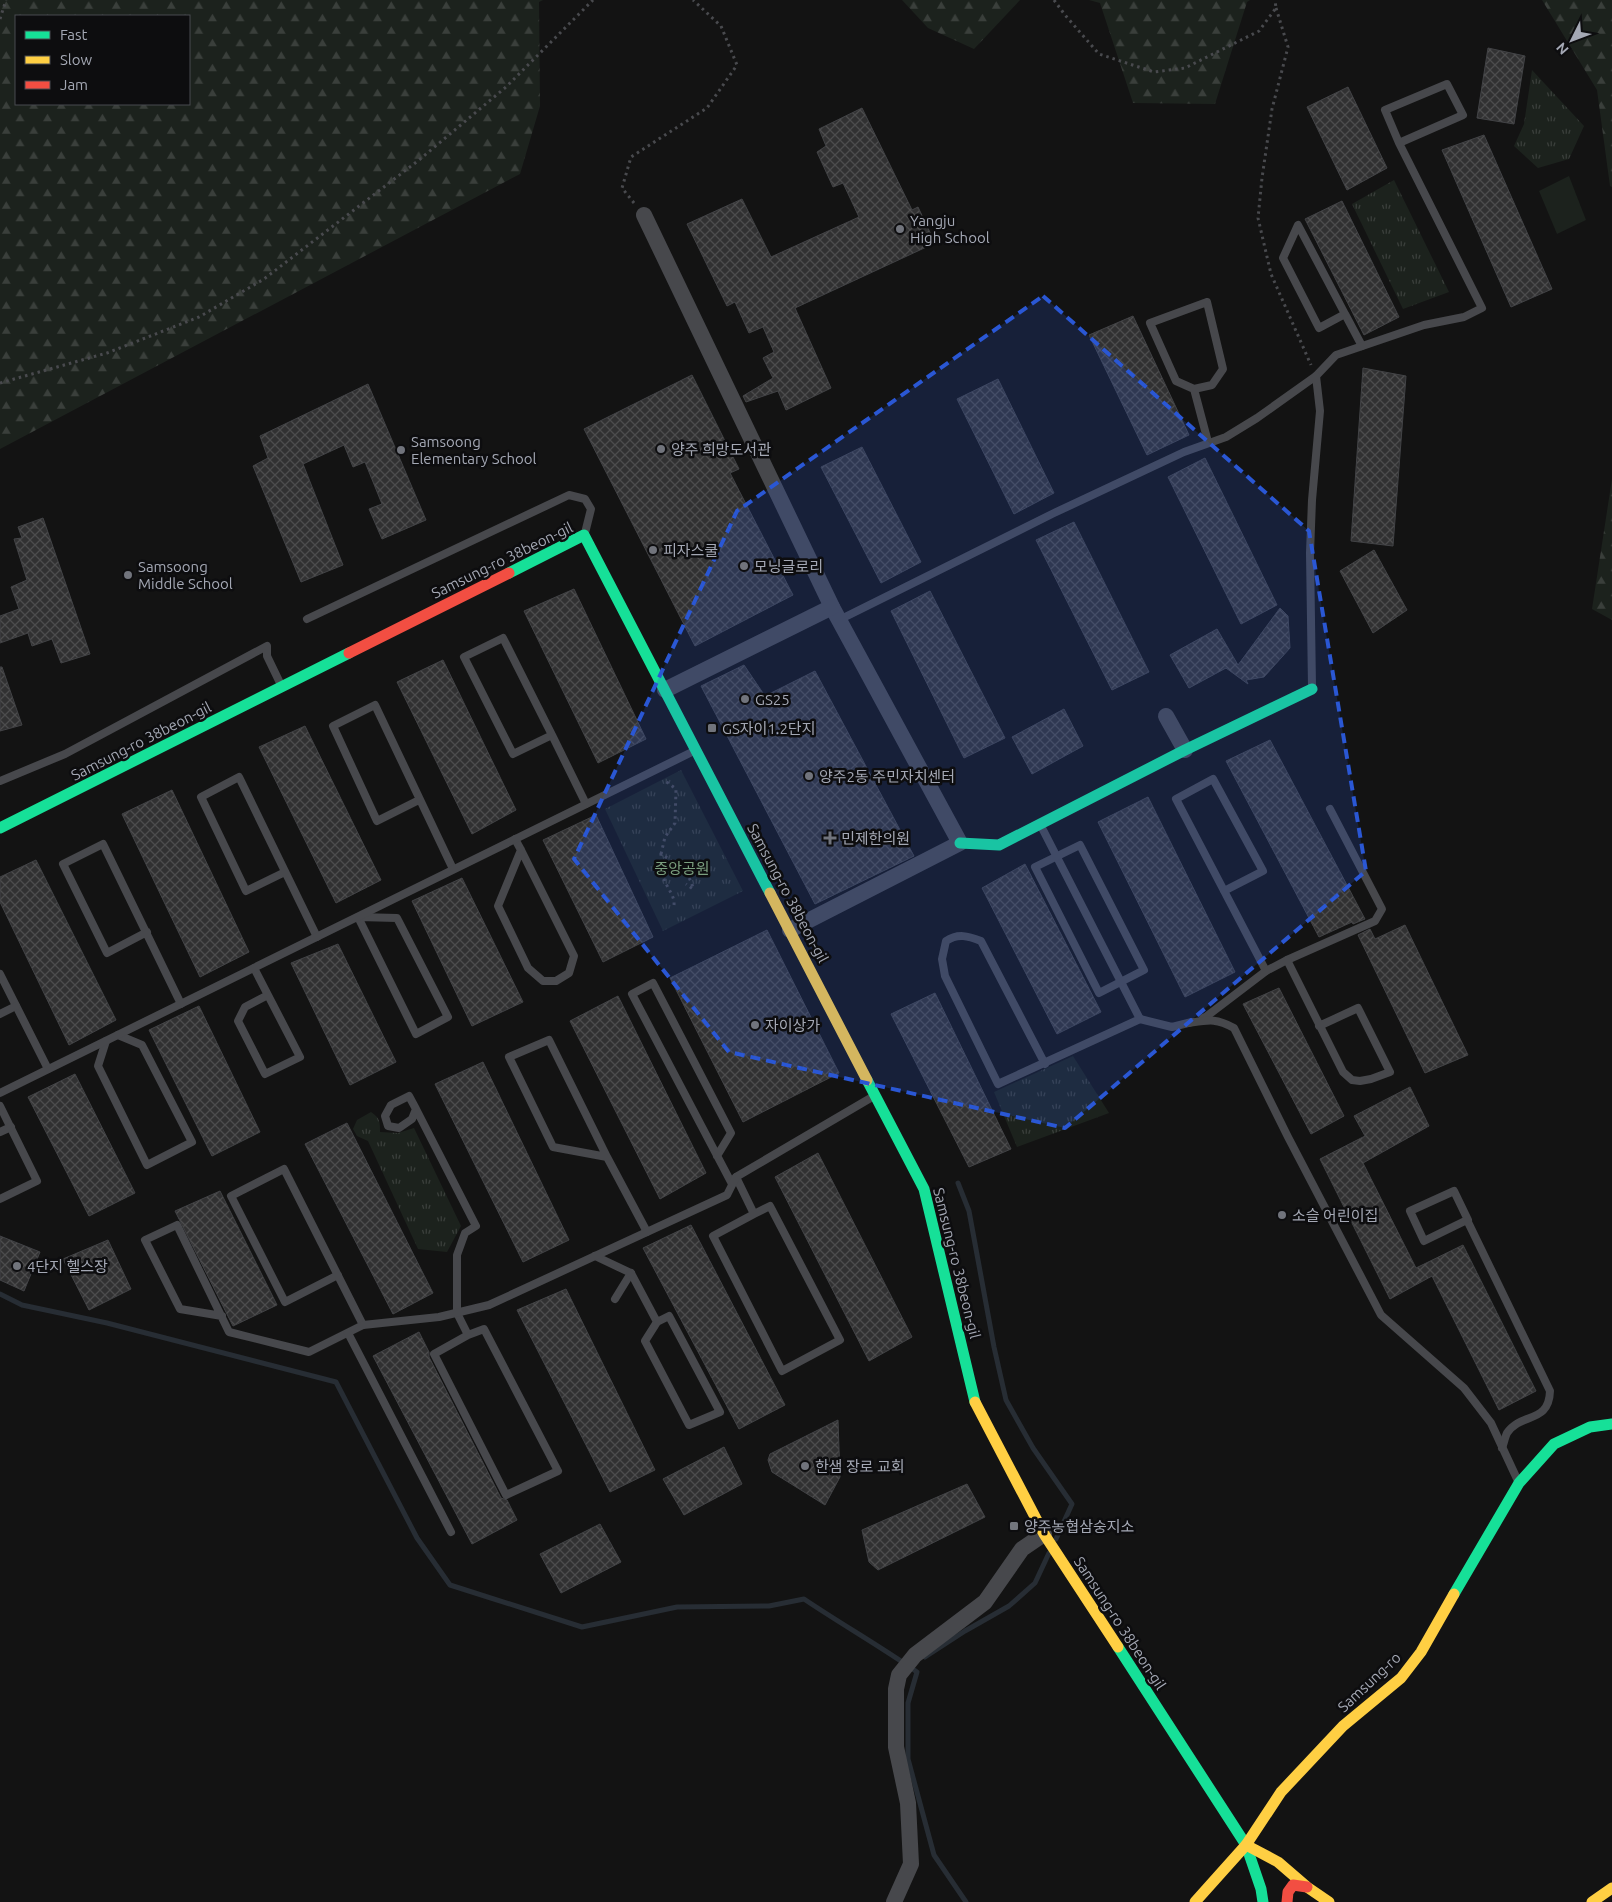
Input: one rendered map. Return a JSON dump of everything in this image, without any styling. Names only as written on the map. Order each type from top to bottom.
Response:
[{"type":"street","points":[[644,215],[836,613],[960,843]]},
{"type":"street","name":"Samsung-ro 38beon-gil","points":[[0,828],[584,535],[924,1189],[976,1407],[1057,1554],[1246,1845]]},
{"type":"street","points":[[665,690],[836,613]]},
{"type":"street","points":[[790,930],[960,843],[999,845],[1184,750],[1312,689]]},
{"type":"street","points":[[1166,716],[1184,750]]},
{"type":"street","name":"Samsung-ro","points":[[1195,1902],[1246,1845],[1281,1792],[1343,1726],[1401,1678],[1421,1652],[1519,1483],[1554,1444],[1590,1427],[1612,1424]]},
{"type":"street","points":[[894,1902],[911,1864],[908,1803],[896,1747],[896,1688],[899,1675],[912,1658],[985,1602],[1022,1548],[1046,1536]]},
{"type":"street","points":[[1246,1845],[1278,1862],[1307,1887],[1329,1902]]},
{"type":"street","points":[[1246,1845],[1261,1889],[1263,1902]]},
{"type":"street","points":[[1287,1902],[1288,1892],[1293,1885],[1307,1887]]},
{"type":"street","points":[[1592,1902],[1610,1889]]},
{"type":"street","points":[[1599,1902],[1610,1889]]},
{"type":"lane","points":[[836,613],[1184,452],[1226,437],[1242,428],[1316,376],[1336,355],[1424,325],[1464,317],[1482,308],[1399,143],[1385,110],[1447,84],[1463,115],[1399,143]]},
{"type":"lane","points":[[1345,314],[1319,328],[1283,258],[1298,225],[1362,346]]},
{"type":"lane","points":[[1207,302],[1223,369],[1212,385],[1194,389],[1176,381],[1150,323],[1207,302]]},
{"type":"lane","points":[[1312,689],[1311,509],[1320,411],[1316,376]]},
{"type":"lane","points":[[1194,389],[1208,442]]},
{"type":"lane","points":[[307,619],[569,494],[586,499],[591,509],[584,535]]},
{"type":"lane","points":[[552,735],[513,754],[464,657],[503,638],[552,735],[586,804]]},
{"type":"lane","points":[[0,781],[64,754],[267,646],[267,656],[282,687]]},
{"type":"lane","points":[[419,800],[377,821],[333,726],[375,705],[419,800],[454,869]]},
{"type":"lane","points":[[0,1093],[696,750]]},
{"type":"lane","points":[[285,872],[246,891],[201,797],[239,777],[317,937]]},
{"type":"lane","points":[[1224,891],[1263,871],[1213,779],[1176,799],[1224,891],[1266,971]]},
{"type":"lane","points":[[1189,1023],[1207,1016],[1266,971],[1375,921],[1382,909],[1330,809]]},
{"type":"lane","points":[[1040,824],[1140,1019]]},
{"type":"lane","points":[[515,839],[574,956],[569,973],[556,981],[543,981],[528,968],[498,906],[520,850]]},
{"type":"lane","points":[[146,932],[106,953],[63,864],[103,844],[182,1004]]},
{"type":"lane","points":[[1080,845],[1144,970],[1121,982],[1099,993],[1035,867],[1080,845]]},
{"type":"lane","points":[[358,916],[397,918],[448,1017],[416,1034],[358,916]]},
{"type":"lane","points":[[1044,1064],[981,941],[968,936],[953,936],[946,941],[942,959],[945,976],[998,1084],[1044,1064],[1140,1019],[1172,1027],[1211,1019],[1222,1021],[1234,1028],[1288,1137],[1381,1315],[1464,1388],[1491,1424],[1519,1483]]},
{"type":"lane","points":[[1287,960],[1319,1026],[1343,1072],[1352,1080],[1371,1079],[1390,1072],[1358,1008],[1319,1026]]},
{"type":"lane","points":[[254,968],[268,995],[300,1057],[265,1074],[238,1021],[245,1007],[268,995]]},
{"type":"lane","points":[[0,974],[48,1069]]},
{"type":"lane","points":[[717,1156],[731,1133],[653,983],[632,994],[717,1156],[754,1214]]},
{"type":"lane","points":[[0,1014],[16,1006]]},
{"type":"lane","points":[[106,1041],[98,1066],[147,1165],[192,1142],[142,1045],[118,1035]]},
{"type":"lane","points":[[607,1157],[553,1147],[509,1058],[549,1040],[646,1232]]},
{"type":"lane","points":[[416,1109],[412,1119],[399,1128],[388,1126],[385,1116],[391,1105],[409,1096],[416,1109],[476,1226],[465,1233],[457,1255],[457,1313],[468,1335]]},
{"type":"lane","points":[[222,1316],[180,1309],[145,1240],[177,1225],[222,1316],[229,1332],[309,1352],[363,1325],[439,1317],[489,1305],[727,1195],[734,1181],[876,1096]]},
{"type":"lane","points":[[0,1106],[36,1182],[0,1199]]},
{"type":"lane","points":[[0,1132],[10,1127]]},
{"type":"lane","points":[[338,1275],[284,1302],[231,1196],[284,1169],[338,1275],[363,1325]]},
{"type":"lane","points":[[1468,1220],[1454,1191],[1410,1211],[1424,1241],[1467,1220],[1550,1391],[1550,1402],[1542,1412],[1512,1427],[1507,1433],[1502,1448]]},
{"type":"lane","points":[[770,1206],[840,1340],[782,1370],[713,1236],[754,1214],[770,1206]]},
{"type":"lane","points":[[595,1256],[632,1273],[657,1322]]},
{"type":"lane","points":[[615,1299],[632,1273]]},
{"type":"lane","points":[[669,1316],[720,1412],[689,1425],[645,1342],[657,1322],[669,1316]]},
{"type":"lane","points":[[484,1329],[558,1471],[506,1495],[434,1354],[468,1335],[484,1329]]},
{"type":"lane","points":[[348,1334],[451,1532]]},
{"type":"path","points":[[0,20],[6,0]]},
{"type":"path","points":[[0,383],[107,353],[199,318],[264,280],[419,160],[506,87],[593,0]]},
{"type":"path","points":[[644,215],[622,188],[631,157],[707,108],[737,65],[721,26],[692,0]]},
{"type":"path","points":[[1054,0],[1099,54],[1154,72],[1185,68],[1258,31],[1276,8]]},
{"type":"path","points":[[1275,0],[1288,47],[1272,109],[1258,218],[1271,274],[1316,376]]},
{"type":"path","points":[[660,777],[676,789],[675,823],[665,837],[660,866],[663,878],[675,900],[674,905]]},
{"type":"path","points":[[661,854],[673,861],[692,880],[693,889],[686,884]]},
{"type":"highlighted area","points":[[1043,296],[1309,531],[1366,871],[1065,1128],[729,1052],[574,859],[737,511]]},
{"type":"green space","points":[[0,0],[543,0],[539,2],[540,106],[520,174],[0,449]]},
{"type":"green space","points":[[902,0],[1020,0],[974,49],[928,28]]},
{"type":"green space","points":[[1089,0],[1250,0],[1247,2],[1215,104],[1133,103],[1100,3]]},
{"type":"green space","points":[[1542,0],[1612,0],[1612,187],[1610,186],[1597,90]]},
{"type":"green space","points":[[1532,70],[1584,126],[1569,159],[1538,168],[1514,146],[1524,124]]},
{"type":"green space","points":[[1569,176],[1586,220],[1557,234],[1539,191]]},
{"type":"green space","points":[[1394,180],[1449,292],[1403,309],[1352,204]]},
{"type":"green space","points":[[1612,479],[1612,620],[1592,609]]},
{"type":"green space","name":"중앙공원","points":[[681,770],[743,891],[663,931],[605,809]]},
{"type":"green space","points":[[1073,1056],[1109,1113],[1017,1147],[994,1092]]},
{"type":"green space","points":[[371,1112],[379,1120],[380,1132],[398,1133],[414,1128],[461,1226],[447,1252],[418,1249],[368,1141],[357,1136],[353,1129],[357,1120]]},
{"type":"building","points":[[1488,48],[1525,56],[1514,124],[1477,118]]},
{"type":"building","points":[[1348,87],[1387,168],[1347,190],[1307,107]]},
{"type":"building","points":[[862,108],[912,210],[918,207],[935,243],[795,308],[831,388],[786,410],[778,391],[746,402],[743,396],[773,378],[763,358],[774,352],[763,327],[749,333],[735,302],[727,306],[687,224],[742,199],[771,257],[859,217],[843,183],[833,187],[817,152],[826,146],[819,129]]},
{"type":"building","points":[[1484,135],[1552,289],[1511,307],[1442,150]]},
{"type":"building","points":[[1342,201],[1399,317],[1364,335],[1305,219]]},
{"type":"building","points":[[1133,316],[1189,435],[1147,455],[1089,335]]},
{"type":"building","points":[[1363,368],[1406,376],[1393,546],[1351,541]]},
{"type":"building","points":[[692,375],[739,469],[730,473],[793,595],[695,646],[584,429]]},
{"type":"building","points":[[998,379],[1054,493],[1014,514],[957,399]]},
{"type":"building","points":[[368,384],[426,520],[382,539],[369,509],[382,504],[365,462],[353,467],[344,445],[303,464],[343,565],[301,582],[253,466],[268,458],[260,436]]},
{"type":"building","points":[[862,447],[921,562],[881,583],[821,467]]},
{"type":"building","points":[[1205,458],[1277,605],[1241,624],[1168,477]]},
{"type":"building","points":[[43,518],[90,654],[61,663],[52,639],[32,646],[28,633],[0,643],[0,616],[19,609],[11,587],[27,580],[14,539],[22,538],[18,527]]},
{"type":"building","points":[[1074,522],[1149,672],[1112,690],[1036,540]]},
{"type":"building","points":[[1374,550],[1407,610],[1373,633],[1340,571]]},
{"type":"building","points":[[574,589],[646,739],[598,763],[524,611]]},
{"type":"building","points":[[930,591],[1005,738],[964,758],[891,611]]},
{"type":"building","points":[[1280,608],[1288,616],[1290,648],[1264,677],[1246,680],[1248,684],[1226,668],[1189,688],[1170,655],[1217,629],[1238,665]]},
{"type":"building","points":[[443,660],[516,810],[472,834],[397,682]]},
{"type":"building","name":"양주2동 주민자치센터","points":[[744,665],[765,696],[815,671],[914,856],[815,904],[701,686]]},
{"type":"building","points":[[0,667],[2,667],[22,725],[0,731]]},
{"type":"building","points":[[1064,709],[1083,746],[1032,774],[1012,737]]},
{"type":"building","points":[[305,726],[381,880],[336,903],[259,747]]},
{"type":"building","points":[[1270,740],[1365,919],[1353,924],[1352,922],[1319,937],[1226,761]]},
{"type":"building","points":[[172,790],[249,952],[200,977],[122,814]]},
{"type":"building","points":[[1148,797],[1235,972],[1185,997],[1098,822]]},
{"type":"building","points":[[596,815],[653,937],[603,962],[543,840]]},
{"type":"building","points":[[36,860],[116,1020],[69,1045],[0,902],[0,877]]},
{"type":"building","points":[[1025,864],[1101,1012],[1057,1034],[982,888]]},
{"type":"building","points":[[462,878],[523,1002],[472,1026],[412,901]]},
{"type":"building","points":[[1405,925],[1468,1055],[1425,1073],[1358,935],[1370,929],[1375,939]]},
{"type":"building","name":"자이상가","points":[[767,930],[839,1073],[743,1122],[670,978]]},
{"type":"building","points":[[338,944],[396,1062],[350,1085],[291,963]]},
{"type":"building","points":[[1279,988],[1344,1116],[1311,1134],[1243,1004]]},
{"type":"building","points":[[935,993],[1011,1149],[969,1167],[891,1014]]},
{"type":"building","points":[[618,996],[706,1173],[660,1199],[570,1021]]},
{"type":"building","points":[[199,1006],[260,1132],[212,1156],[149,1030]]},
{"type":"building","points":[[483,1062],[569,1240],[523,1262],[435,1084]]},
{"type":"building","points":[[75,1074],[135,1193],[89,1216],[28,1097]]},
{"type":"building","points":[[1410,1087],[1429,1126],[1363,1163],[1416,1268],[1463,1245],[1536,1391],[1499,1410],[1432,1276],[1390,1299],[1320,1159],[1365,1136],[1354,1116]]},
{"type":"building","points":[[347,1123],[433,1293],[393,1314],[305,1144]]},
{"type":"building","points":[[818,1153],[912,1337],[869,1361],[775,1177]]},
{"type":"building","points":[[220,1191],[277,1305],[233,1326],[175,1211]]},
{"type":"building","points":[[691,1225],[785,1405],[739,1429],[643,1248]]},
{"type":"building","name":"4단지 헬스장","points":[[0,1236],[40,1252],[24,1291],[0,1280]]},
{"type":"building","points":[[108,1240],[131,1289],[89,1310],[63,1259]]},
{"type":"building","points":[[566,1289],[655,1470],[610,1492],[517,1310]]},
{"type":"building","points":[[419,1332],[429,1352],[429,1357],[501,1498],[507,1500],[517,1520],[472,1544],[373,1356]]},
{"type":"building","name":"한샘 장로 교회","points":[[838,1420],[840,1477],[825,1505],[772,1472],[768,1460],[770,1454]]},
{"type":"building","points":[[724,1447],[742,1484],[684,1515],[663,1479]]},
{"type":"building","points":[[967,1484],[985,1517],[878,1570],[869,1562],[862,1530]]},
{"type":"building","points":[[600,1524],[621,1562],[561,1593],[540,1554]]},
{"type":"waterway","points":[[958,1183],[969,1211],[994,1347],[1006,1400],[1033,1448],[1072,1504],[1056,1539]]},
{"type":"waterway","points":[[0,1294],[22,1305],[107,1323],[336,1382],[417,1538],[450,1585],[582,1627],[677,1607],[769,1606],[804,1599],[917,1672],[908,1703],[908,1759],[934,1855],[966,1902]]},
{"type":"waterway","points":[[925,1657],[1009,1606],[1035,1583],[1049,1553]]},
{"type":"traffic: fast","points":[[509,573],[584,535],[770,893]]},
{"type":"traffic: fast","points":[[0,828],[349,653]]},
{"type":"traffic: fast","points":[[960,843],[999,845],[1185,750],[1312,689]]},
{"type":"traffic: fast","points":[[867,1080],[924,1189],[975,1402]]},
{"type":"traffic: fast","points":[[1454,1594],[1519,1483],[1554,1444],[1590,1427],[1612,1424]]},
{"type":"traffic: fast","points":[[1118,1647],[1246,1845],[1261,1889],[1263,1902]]},
{"type":"traffic: slow","points":[[770,893],[867,1080]]},
{"type":"traffic: slow","points":[[975,1402],[1044,1534],[1118,1647]]},
{"type":"traffic: slow","points":[[1195,1902],[1246,1845],[1281,1792],[1343,1726],[1401,1678],[1421,1652],[1454,1594]]},
{"type":"traffic: slow","points":[[1246,1845],[1278,1862],[1307,1887],[1329,1902]]},
{"type":"traffic: slow","points":[[1592,1902],[1612,1888]]},
{"type":"traffic: jam","points":[[349,653],[509,573]]},
{"type":"traffic: jam","points":[[1287,1902],[1288,1892],[1293,1885],[1307,1887]]},
{"type":"place","name":"Yangju High School","points":[[900,229]]},
{"type":"place","name":"양주 희망도서관","points":[[661,449]]},
{"type":"place","name":"Samsoong Elementary School","points":[[401,450]]},
{"type":"place","name":"피자스쿨","points":[[653,550]]},
{"type":"place","name":"모닝글로리","points":[[744,566]]},
{"type":"place","name":"Samsoong Middle School","points":[[128,575]]},
{"type":"place","name":"GS25","points":[[745,699]]},
{"type":"place","name":"GS자이1.2단지","points":[[712,728]]},
{"type":"place","name":"양주2동 주민자치센터","points":[[809,776]]},
{"type":"place","name":"민제한의원","points":[[830,838]]},
{"type":"place","name":"자이상가","points":[[755,1025]]},
{"type":"place","name":"소슬 어린이집","points":[[1282,1215]]},
{"type":"place","name":"4단지 헬스장","points":[[17,1266]]},
{"type":"place","name":"한샘 장로 교회","points":[[805,1466]]},
{"type":"place","name":"양주농협삼숭지소","points":[[1014,1526]]}]
